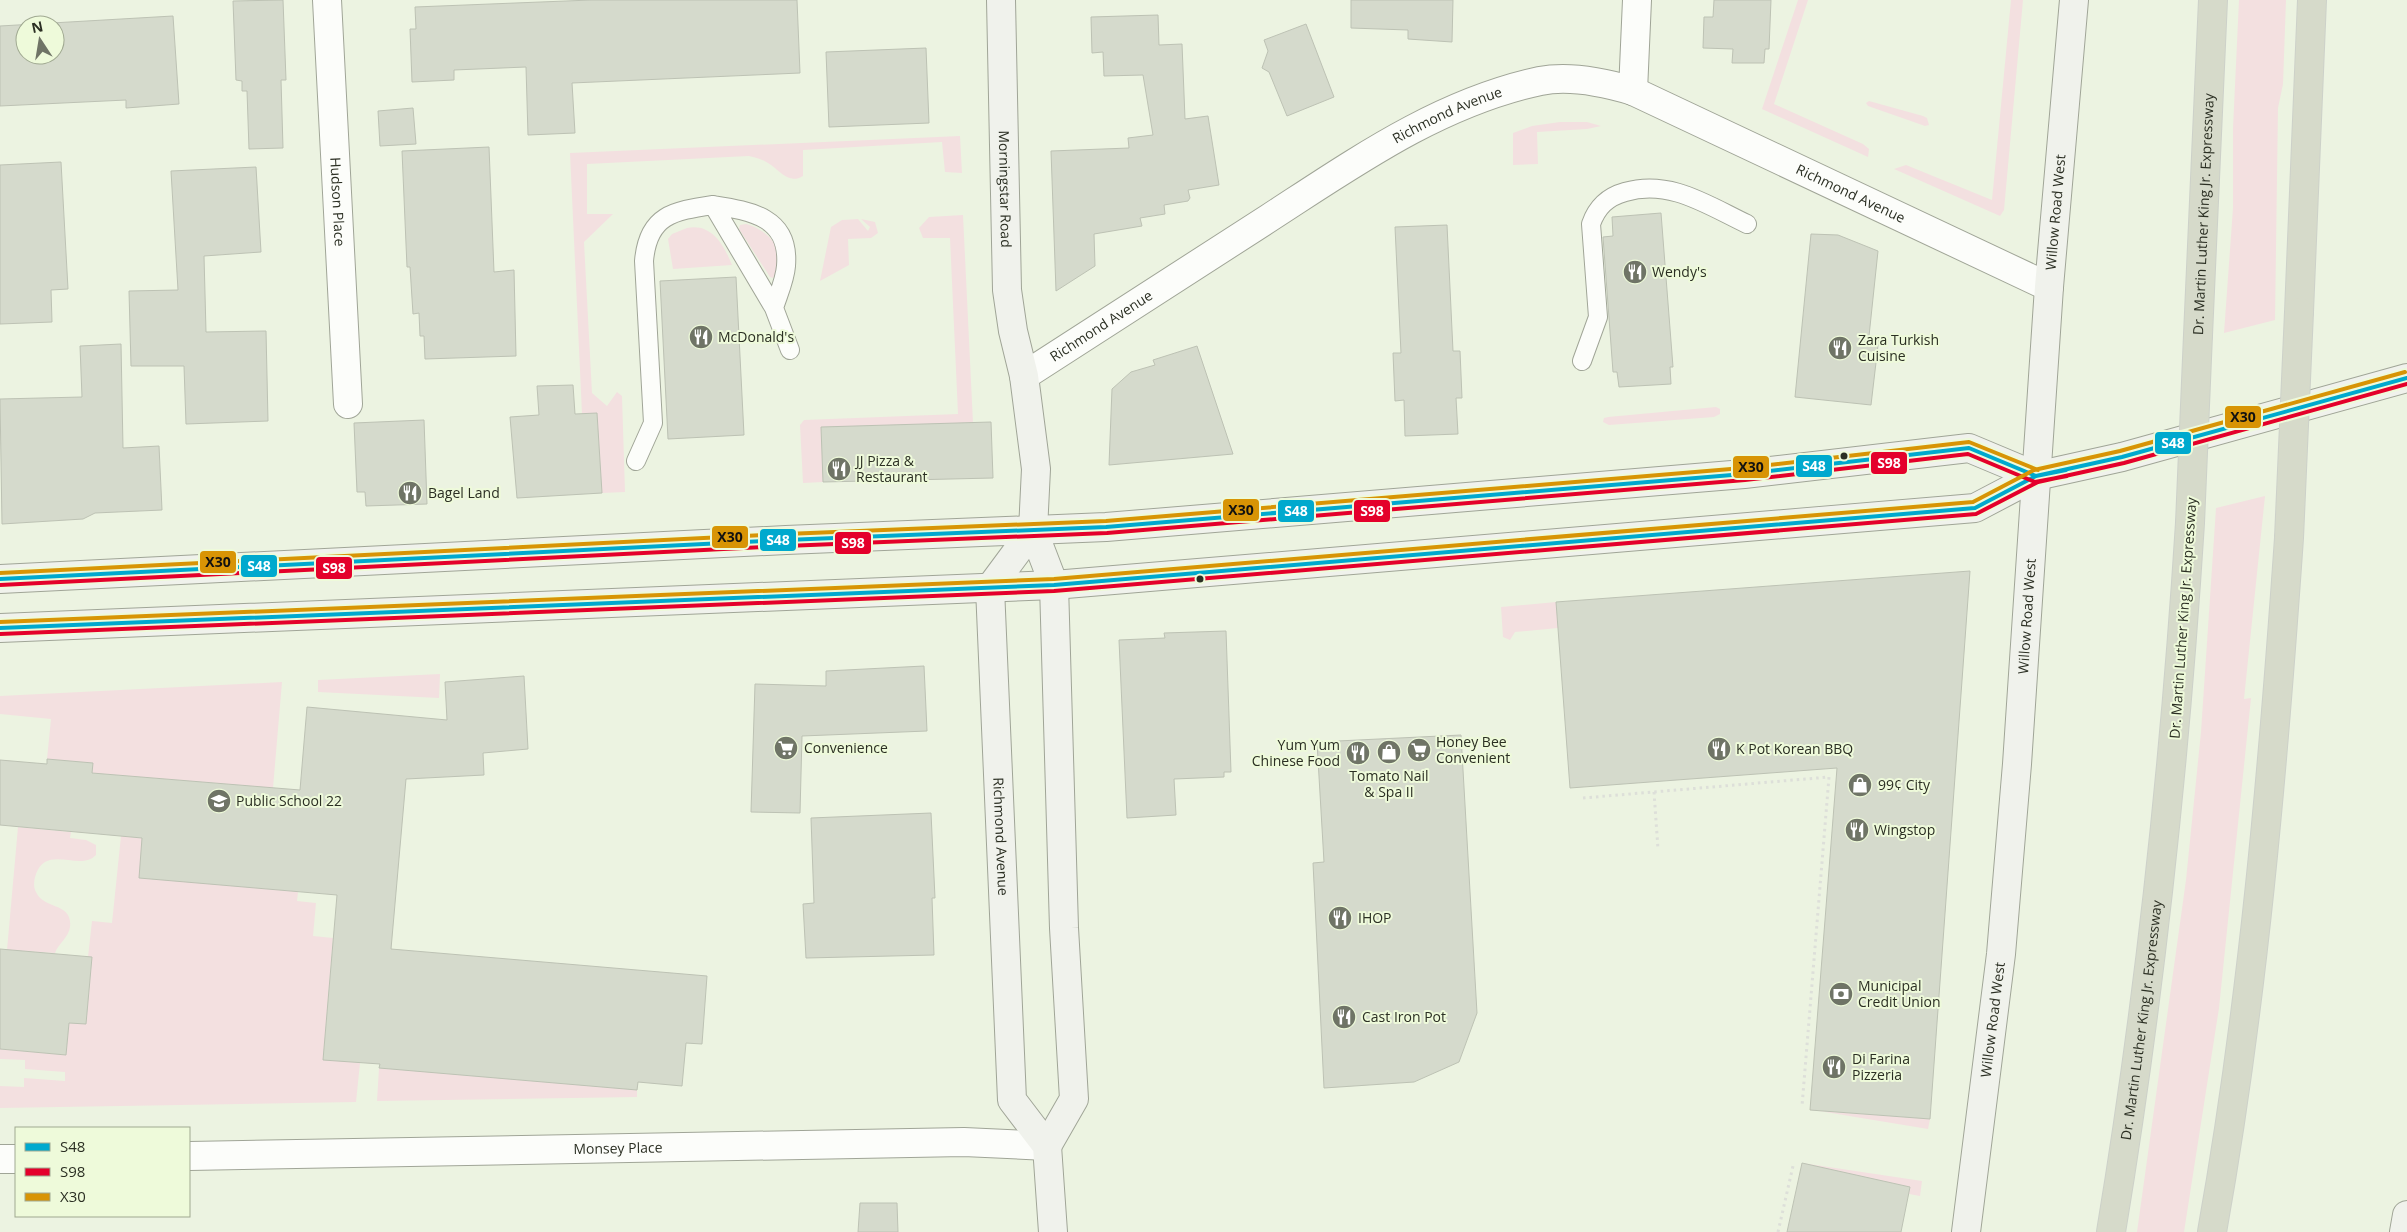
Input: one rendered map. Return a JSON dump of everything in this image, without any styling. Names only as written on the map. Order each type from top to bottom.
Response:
[{"type":"highway","name":"Dr. Martin Luther King Jr. Expressway","points":[[2111,1232],[2138,1065],[2156,925],[2181,664],[2190,523],[2213,0]]},
{"type":"highway","points":[[2212,1232],[2254,939],[2276,715],[2289,538],[2312,0]]},
{"type":"main road","name":"Morningstar Road","points":[[1001,0],[1007,290],[1013,331],[1024,376]]},
{"type":"main road","name":"Willow Road West","points":[[1966,1232],[2002,944],[2017,764],[2048,287],[2074,0]]},
{"type":"main road","points":[[1024,376],[1036,468],[1033,530],[1054,585],[1064,928],[1074,1098],[1047,1146],[1054,1232]]},
{"type":"main road","points":[[0,628],[1054,585],[1975,508],[2036,476],[2122,456],[2407,378]]},
{"type":"main road","points":[[0,579],[786,540],[1106,527],[1628,485],[1744,474],[1969,448],[2036,476]]},
{"type":"main road","points":[[990,588],[1033,530]]},
{"type":"main road","name":"Richmond Avenue","points":[[990,588],[1012,1100],[1047,1146]]},
{"type":"main road","points":[[2404,1232],[2407,1215]]},
{"type":"street","name":"Hudson Place","points":[[327,0],[348,404]]},
{"type":"street","points":[[1633,91],[1637,0]]},
{"type":"street","name":"Richmond Avenue","points":[[1024,376],[1385,144],[1455,108],[1499,92],[1542,81],[1572,79],[1605,83],[1633,91],[2048,287]]},
{"type":"street","name":"Monsey Place","points":[[190,1156],[964,1142],[1047,1146]]},
{"type":"street","points":[[0,1159],[15,1159]]},
{"type":"lane","points":[[1582,362],[1598,317],[1591,224],[1596,212],[1605,200],[1640,188],[1664,188],[1683,193],[1747,224]]},
{"type":"lane","points":[[636,461],[653,423],[644,261],[646,245],[651,230],[662,219],[680,210],[713,205],[741,210],[768,220],[780,232],[786,248],[786,268],[774,308]]},
{"type":"lane","points":[[713,205],[774,308],[790,350]]},
{"type":"path","points":[[1583,798],[1829,777],[1802,1106]]},
{"type":"path","points":[[1654,792],[1658,849]]},
{"type":"path","points":[[1778,1232],[1793,1166]]},
{"type":"shaded area","points":[[1798,0],[1808,0],[1774,104],[1863,144],[1869,149],[1868,157],[1762,109]]},
{"type":"shaded area","points":[[2011,0],[2023,0],[2004,210],[2000,216],[1894,169],[1906,165],[1992,200]]},
{"type":"shaded area","points":[[2239,0],[2286,0],[2283,84],[2278,108],[2275,320],[2224,333],[2233,208],[2233,128]]},
{"type":"shaded area","points":[[1869,101],[1923,116],[1927,118],[1929,125],[1925,126],[1868,106],[1866,103]]},
{"type":"shaded area","points":[[1560,122],[1587,122],[1601,126],[1587,129],[1537,132],[1538,164],[1513,165],[1513,133],[1532,126]]},
{"type":"shaded area","points":[[960,136],[962,173],[945,172],[942,142],[803,150],[803,176],[793,179],[784,176],[766,162],[749,156],[587,164],[587,214],[613,214],[584,242],[592,393],[607,406],[617,392],[622,396],[625,492],[602,493],[597,414],[582,414],[570,153]]},
{"type":"shaded area","points":[[963,215],[973,423],[821,427],[823,482],[803,483],[800,425],[804,420],[958,414],[950,238],[923,238],[919,228],[929,217]]},
{"type":"shaded area","points":[[858,219],[868,231],[870,227],[861,219],[875,222],[878,233],[871,238],[848,239],[849,265],[820,281],[831,227],[842,220]]},
{"type":"shaded area","points":[[746,224],[763,232],[775,244],[779,260],[773,278],[770,277],[739,229],[740,225]]},
{"type":"shaded area","points":[[696,227],[710,232],[721,243],[732,265],[673,269],[668,239],[672,234],[687,228]]},
{"type":"shaded area","points":[[1716,407],[1720,409],[1720,414],[1714,417],[1609,425],[1603,422],[1604,418],[1608,417]]},
{"type":"shaded area","points":[[2265,496],[2244,699],[2251,698],[2219,1008],[2184,1232],[2137,1232],[2186,880],[2201,732],[2216,508]]},
{"type":"shaded area","points":[[1556,602],[1558,628],[1515,632],[1510,640],[1503,637],[1501,607]]},
{"type":"shaded area","points":[[440,674],[439,698],[318,692],[318,680]]},
{"type":"shaded area","points":[[282,682],[273,788],[92,773],[93,763],[47,759],[51,719],[0,714],[0,696]]},
{"type":"shaded area","points":[[18,827],[71,832],[70,838],[86,840],[96,845],[96,855],[89,859],[81,861],[56,859],[48,861],[41,865],[36,874],[34,888],[40,898],[63,910],[70,919],[69,931],[55,953],[7,950]]},
{"type":"shaded area","points":[[121,836],[142,838],[298,892],[297,901],[316,903],[313,936],[333,938],[323,1059],[360,1063],[356,1102],[0,1108],[0,1086],[24,1087],[24,1078],[65,1081],[65,1072],[25,1069],[25,1060],[0,1059],[0,1049],[66,1055],[69,1023],[86,1024],[92,958],[88,957],[92,921],[112,923]]},
{"type":"shaded area","points":[[379,1068],[637,1090],[637,1097],[377,1101]]},
{"type":"shaded area","points":[[1819,1111],[1930,1119],[1928,1129]]},
{"type":"shaded area","points":[[1802,1163],[1922,1181],[1920,1196],[1909,1194],[1910,1187]]},
{"type":"building","points":[[283,0],[286,80],[281,80],[283,148],[249,149],[247,91],[242,91],[242,81],[236,80],[233,1]]},
{"type":"building","points":[[591,0],[797,0],[800,73],[572,83],[575,133],[528,135],[526,67],[454,70],[454,80],[412,82],[410,29],[416,29],[415,7]]},
{"type":"building","points":[[1351,0],[1453,0],[1452,42],[1408,39],[1408,30],[1351,28]]},
{"type":"building","points":[[1714,0],[1771,0],[1769,49],[1765,49],[1764,63],[1732,63],[1733,49],[1703,48],[1704,17],[1713,17]]},
{"type":"building","points":[[1158,15],[1159,45],[1182,44],[1185,119],[1208,116],[1219,185],[1188,190],[1190,198],[1188,201],[1164,205],[1165,214],[1140,218],[1142,226],[1094,234],[1095,266],[1056,291],[1051,151],[1129,148],[1128,138],[1153,135],[1143,75],[1104,76],[1103,52],[1092,53],[1091,17]]},
{"type":"building","points":[[173,16],[179,104],[126,108],[126,100],[0,106],[0,26],[15,25],[15,65],[65,65],[65,22]]},
{"type":"building","points":[[1306,24],[1334,97],[1287,116],[1269,72],[1262,68],[1268,51],[1264,40]]},
{"type":"building","points":[[926,48],[929,123],[829,127],[826,52]]},
{"type":"building","points":[[413,108],[416,144],[380,146],[378,111]]},
{"type":"building","points":[[489,147],[494,272],[514,270],[516,356],[425,359],[424,336],[420,336],[419,313],[413,314],[410,267],[407,267],[402,151]]},
{"type":"building","points":[[61,162],[68,289],[51,290],[52,322],[0,324],[0,165]]},
{"type":"building","points":[[256,167],[261,252],[204,256],[206,332],[266,331],[268,421],[186,424],[184,366],[131,366],[129,291],[178,290],[171,171]]},
{"type":"building","name":"Wendy's","points":[[1661,213],[1673,367],[1670,367],[1671,384],[1619,387],[1617,372],[1613,372],[1603,237],[1613,236],[1612,217]]},
{"type":"building","points":[[1447,225],[1453,351],[1460,351],[1462,398],[1456,398],[1458,434],[1405,436],[1404,400],[1395,401],[1393,353],[1401,353],[1395,227]]},
{"type":"building","points":[[1811,234],[1838,235],[1878,251],[1869,336],[1879,337],[1871,405],[1795,397]]},
{"type":"building","name":"McDonald's","points":[[736,277],[744,435],[668,439],[660,281]]},
{"type":"building","points":[[121,344],[123,448],[159,446],[162,510],[95,513],[83,519],[2,524],[0,399],[82,397],[80,346]]},
{"type":"building","points":[[1197,346],[1233,454],[1109,465],[1112,389],[1131,372],[1155,365],[1153,360]]},
{"type":"building","points":[[573,385],[575,414],[597,413],[602,493],[517,498],[510,417],[539,415],[537,386]]},
{"type":"building","points":[[424,420],[427,504],[366,506],[365,492],[357,492],[354,423]]},
{"type":"building","points":[[991,422],[993,478],[823,482],[821,427]]},
{"type":"building","points":[[1970,571],[1930,1119],[1810,1110],[1837,768],[1570,788],[1556,602]]},
{"type":"building","points":[[1226,631],[1231,772],[1224,772],[1224,777],[1174,779],[1176,815],[1127,818],[1119,640],[1165,638],[1164,633]]},
{"type":"building","points":[[924,666],[927,731],[802,736],[800,813],[751,812],[755,684],[826,686],[826,671]]},
{"type":"building","points":[[524,676],[528,749],[483,753],[484,775],[406,779],[391,949],[707,976],[702,1044],[686,1043],[682,1086],[638,1082],[637,1090],[379,1068],[380,1064],[323,1060],[337,895],[139,878],[142,838],[0,825],[0,760],[47,764],[47,759],[93,763],[92,773],[300,790],[307,707],[447,720],[445,682]]},
{"type":"building","points":[[1461,735],[1477,1013],[1459,1062],[1414,1082],[1324,1088],[1313,863],[1324,862],[1317,742]]},
{"type":"building","points":[[931,813],[935,898],[932,898],[934,955],[806,958],[803,904],[814,903],[811,818]]},
{"type":"building","points":[[0,949],[92,957],[86,1024],[69,1023],[66,1055],[0,1049]]},
{"type":"building","points":[[1802,1163],[1910,1187],[1901,1232],[1787,1232]]},
{"type":"building","points":[[860,1203],[897,1203],[898,1232],[858,1232]]},
{"type":"transit line","name":"X30","points":[[0,622],[1054,579],[1973,502],[2034,470],[2120,451],[2405,372]]},
{"type":"transit line","name":"S48","points":[[0,628],[1054,585],[1975,508],[2036,476],[2122,457],[2407,378]]},
{"type":"transit line","name":"S98","points":[[0,634],[1054,591],[1976,514],[2038,482],[2124,463],[2407,384]]},
{"type":"transit line","name":"X30","points":[[0,573],[786,534],[1106,521],[1743,468],[1969,442],[2038,470]]},
{"type":"transit line","name":"S48","points":[[0,579],[786,540],[1106,527],[1744,474],[1969,448],[2036,476],[2066,470]]},
{"type":"transit line","name":"S98","points":[[0,585],[786,546],[1107,533],[1745,480],[1968,454],[2035,482],[2067,476]]},
{"type":"place","name":"Wendy's","points":[[1635,272]]},
{"type":"place","name":"McDonald's","points":[[701,337]]},
{"type":"place","name":"Zara Turkish Cuisine","points":[[1840,348]]},
{"type":"place","name":"JJ Pizza & Restaurant","points":[[839,469]]},
{"type":"place","name":"Bagel Land","points":[[410,493]]},
{"type":"place","name":"Convenience","points":[[786,748]]},
{"type":"place","name":"K Pot Korean BBQ","points":[[1719,749]]},
{"type":"place","name":"Honey Bee Convenient","points":[[1419,750]]},
{"type":"place","name":"Tomato Nail & Spa II","points":[[1389,752]]},
{"type":"place","name":"Yum Yum Chinese Food","points":[[1358,753]]},
{"type":"place","name":"99¢ City","points":[[1860,785]]},
{"type":"place","name":"Public School 22","points":[[219,801]]},
{"type":"place","name":"Wingstop","points":[[1857,830]]},
{"type":"place","name":"IHOP","points":[[1340,918]]},
{"type":"place","name":"Municipal Credit Union","points":[[1841,994]]},
{"type":"place","name":"Cast Iron Pot","points":[[1344,1017]]},
{"type":"place","name":"Di Farina Pizzeria","points":[[1834,1067]]}]
